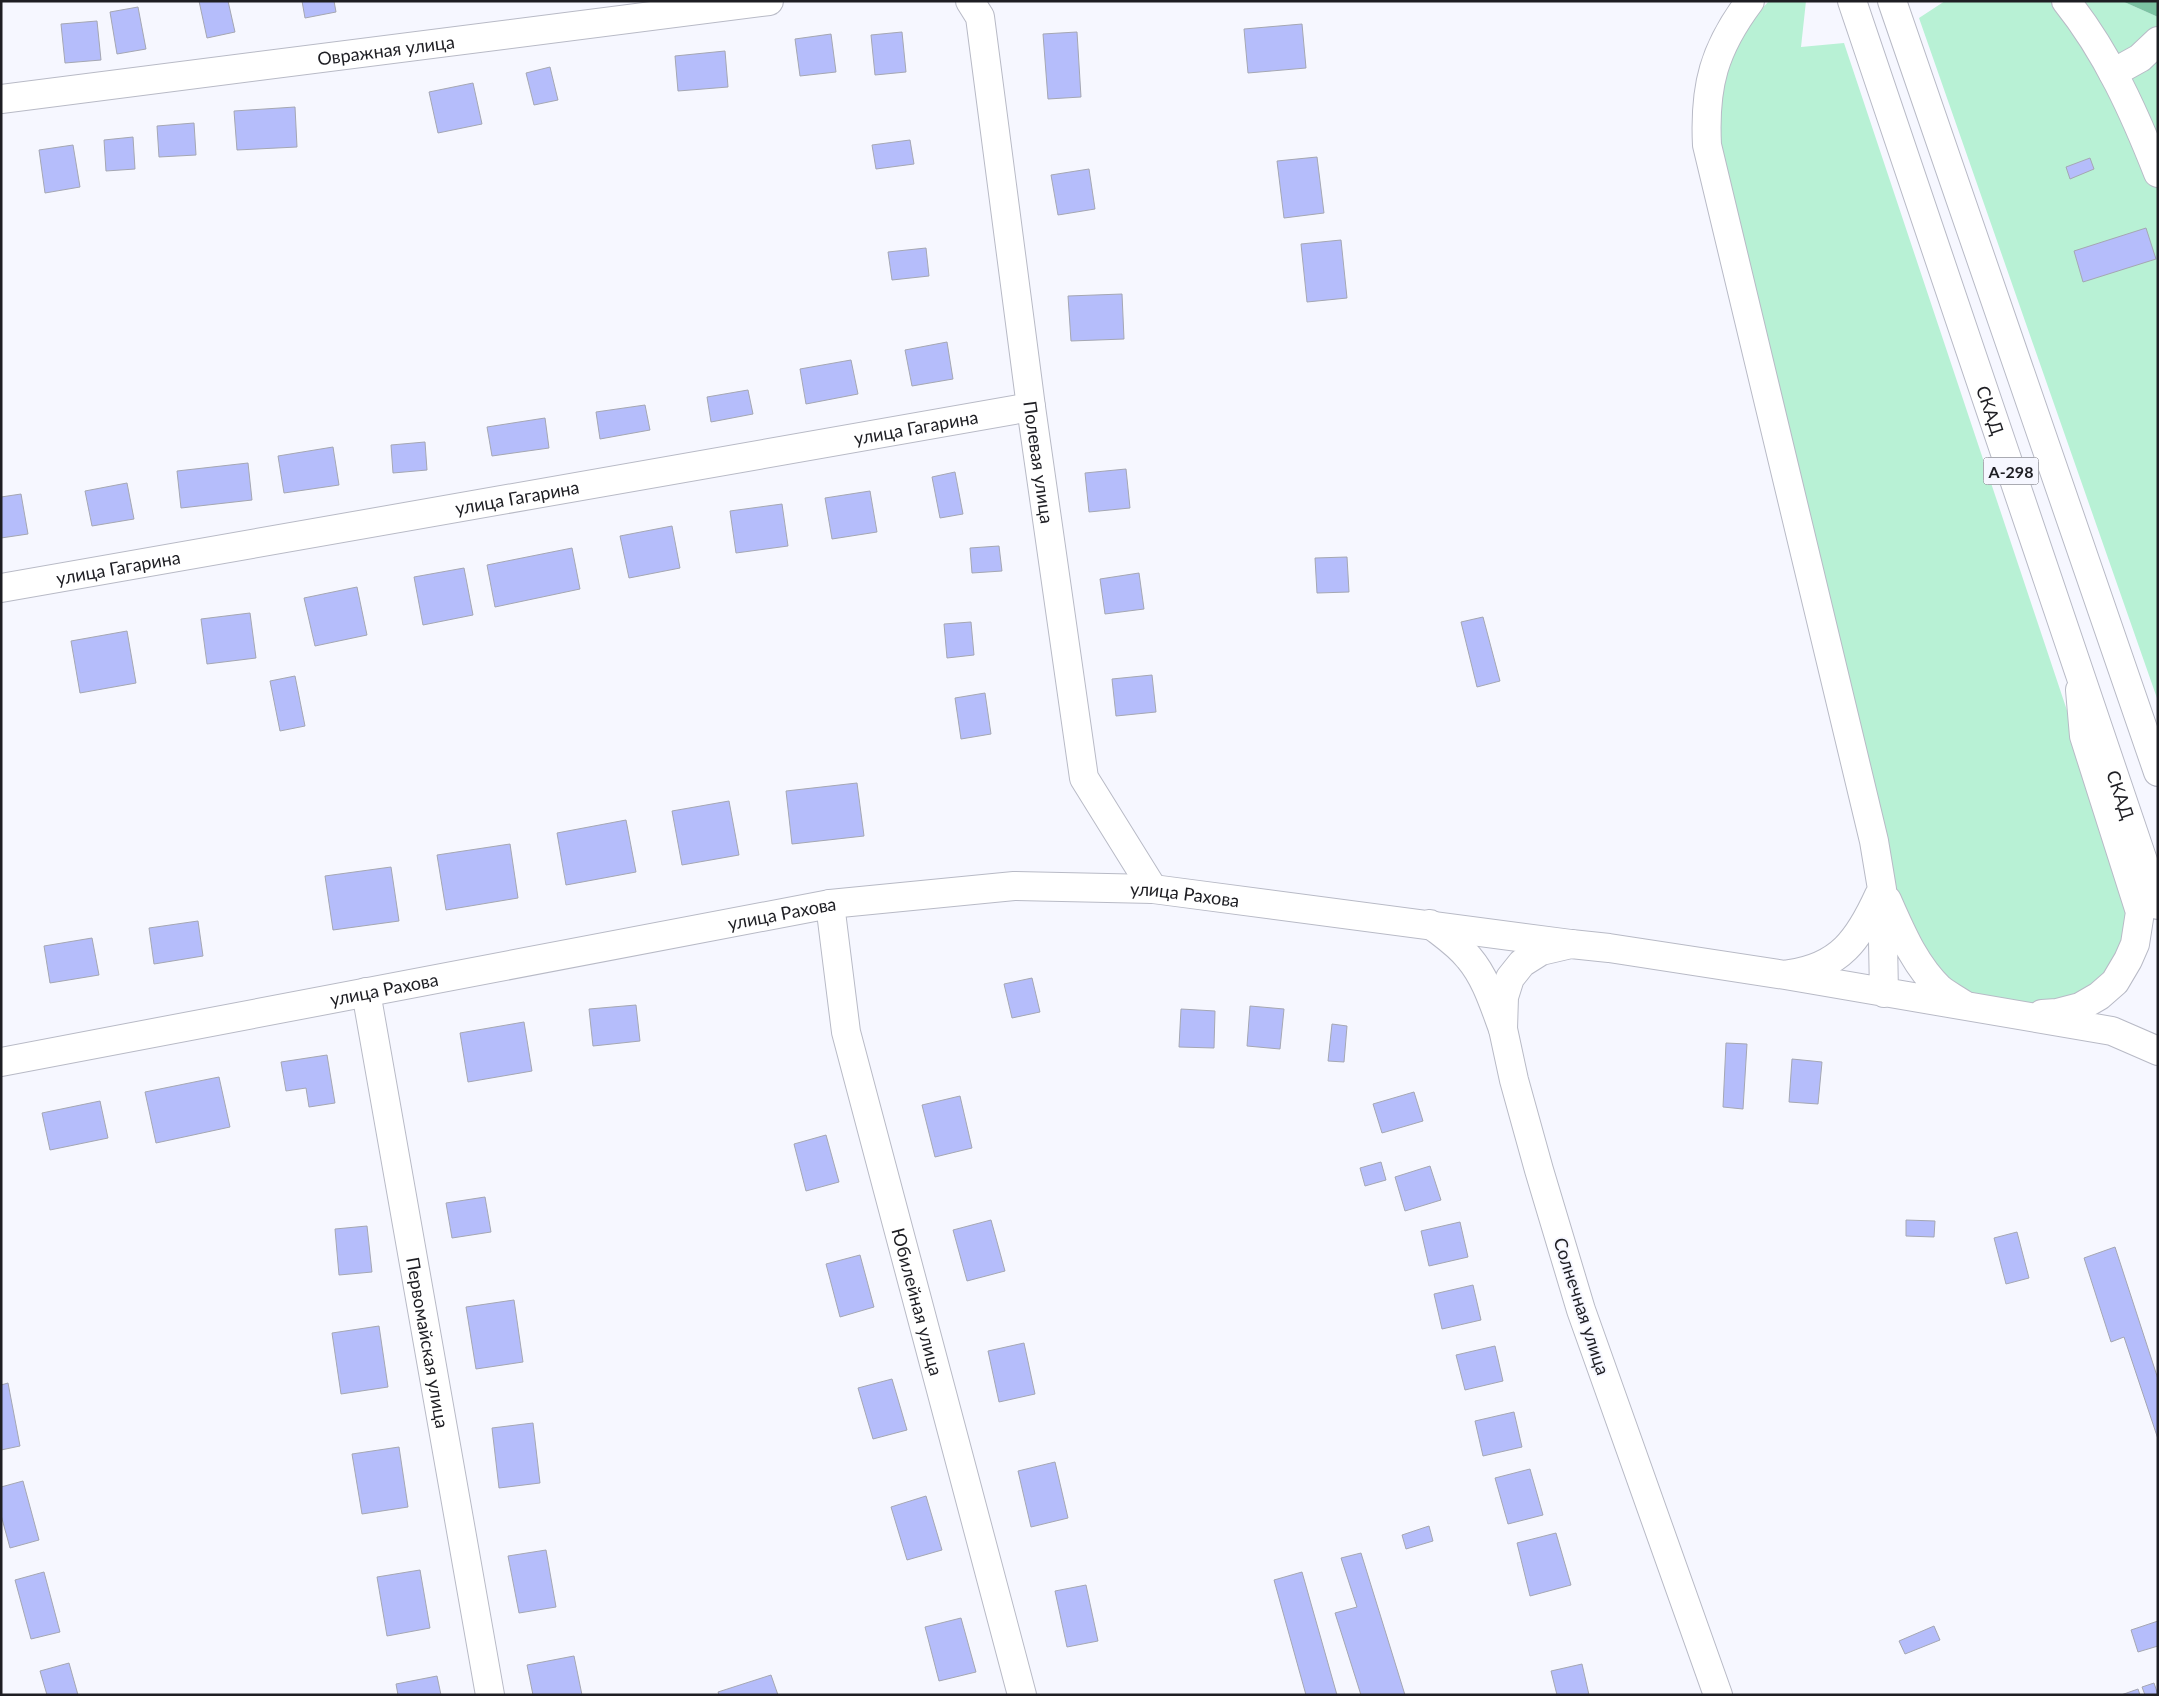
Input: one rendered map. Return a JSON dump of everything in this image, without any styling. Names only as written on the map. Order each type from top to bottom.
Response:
[{"type":"main road","name":"Овражная улица","points":[[1,99],[769,1]]},
{"type":"main road","points":[[1750,1],[1731,28],[1712,71],[1706,119],[1707,145],[1874,841],[1882,889],[1884,993]]},
{"type":"main road","name":"СКАД","points":[[1852,1],[2158,905]]},
{"type":"main road","points":[[2066,1],[2086,26],[2113,73],[2143,136],[2158,173]]},
{"type":"main road","name":"Полевая улица","points":[[975,9],[1084,778],[1153,888]]},
{"type":"main road","name":"А-298","points":[[1896,13],[2158,772]]},
{"type":"main road","points":[[2113,73],[2140,58],[2158,41]]},
{"type":"main road","name":"улица Гагарина","points":[[1,588],[1032,407]]},
{"type":"main road","points":[[2117,654],[2158,734]]},
{"type":"main road","points":[[2023,1015],[2065,1011],[2080,1007],[2099,996],[2115,982],[2134,944],[2140,912],[2084,736],[2079,670]]},
{"type":"main road","name":"улица Рахова","points":[[1,1062],[830,904],[1014,886],[1153,888],[1609,948],[2023,1015]]},
{"type":"main road","points":[[1785,975],[1808,972],[1827,963],[1844,951],[1865,925],[1882,889]]},
{"type":"main road","points":[[1882,889],[1907,944],[1926,973],[1942,990],[1968,1007]]},
{"type":"main road","name":"Юбилейная улица","points":[[830,904],[846,1032],[1022,1695]]},
{"type":"main road","points":[[1430,924],[1455,942],[1471,959],[1485,982],[1503,1029]]},
{"type":"main road","name":"Солнечная улица","points":[[1570,944],[1542,951],[1522,963],[1510,978],[1504,997],[1503,1029],[1514,1080],[1536,1161],[1581,1310],[1718,1695]]},
{"type":"main road","name":"Первомайская улица","points":[[366,992],[490,1695]]},
{"type":"main road","points":[[2023,1015],[2112,1031],[2158,1051]]},
{"type":"green space","points":[[1769,1],[1806,1],[1801,47],[1844,43],[2129,896],[2126,942],[2095,989],[2041,1006],[1973,997],[1946,981],[1902,911],[1728,193],[1724,166],[1720,115],[1722,91],[1728,68],[1737,45],[1750,23]]},
{"type":"green space","points":[[1945,1],[2122,1],[2158,17],[2158,701],[1919,18]]},
{"type":"green space","points":[[2122,1],[2158,1],[2158,17]]},
{"type":"building","points":[[199,1],[228,1],[235,32],[207,38]]},
{"type":"building","points":[[302,1],[334,1],[336,12],[305,18]]},
{"type":"building","points":[[138,7],[146,49],[117,54],[110,12]]},
{"type":"building","points":[[97,21],[101,60],[65,63],[61,24]]},
{"type":"building","points":[[1302,24],[1306,68],[1248,73],[1244,29]]},
{"type":"building","points":[[902,32],[906,72],[875,75],[871,35]]},
{"type":"building","points":[[1077,32],[1081,97],[1048,99],[1043,34]]},
{"type":"building","points":[[831,34],[836,72],[800,76],[795,39]]},
{"type":"building","points":[[725,51],[728,87],[678,91],[675,56]]},
{"type":"building","points":[[550,67],[558,100],[534,105],[526,73]]},
{"type":"building","points":[[473,83],[482,124],[438,133],[429,92]]},
{"type":"building","points":[[295,107],[297,147],[237,150],[234,111]]},
{"type":"building","points":[[194,123],[196,155],[159,157],[157,126]]},
{"type":"building","points":[[133,137],[135,169],[106,171],[104,140]]},
{"type":"building","points":[[910,140],[914,164],[876,169],[872,145]]},
{"type":"building","points":[[73,145],[80,187],[45,193],[39,150]]},
{"type":"building","points":[[1317,157],[1324,213],[1284,218],[1277,161]]},
{"type":"building","points":[[2090,158],[2094,169],[2070,179],[2066,167]]},
{"type":"building","points":[[1089,169],[1095,209],[1058,215],[1051,175]]},
{"type":"building","points":[[2146,228],[2156,259],[2083,282],[2074,251]]},
{"type":"building","points":[[1341,240],[1347,298],[1307,302],[1301,244]]},
{"type":"building","points":[[926,248],[929,276],[892,280],[888,252]]},
{"type":"building","points":[[1122,294],[1124,339],[1071,341],[1068,296]]},
{"type":"building","points":[[947,342],[953,379],[912,386],[905,350]]},
{"type":"building","points":[[851,360],[858,394],[806,404],[800,369]]},
{"type":"building","points":[[748,390],[753,414],[711,422],[707,397]]},
{"type":"building","points":[[645,405],[650,430],[600,439],[596,412]]},
{"type":"building","points":[[545,418],[549,448],[492,456],[487,427]]},
{"type":"building","points":[[425,442],[427,470],[393,473],[391,445]]},
{"type":"building","points":[[333,447],[339,485],[284,493],[278,456]]},
{"type":"building","points":[[248,463],[252,500],[181,508],[177,471]]},
{"type":"building","points":[[1126,469],[1130,508],[1089,512],[1085,473]]},
{"type":"building","points":[[955,472],[963,514],[940,518],[932,477]]},
{"type":"building","points":[[127,483],[134,519],[92,526],[85,491]]},
{"type":"building","points":[[870,491],[877,532],[832,539],[825,498]]},
{"type":"building","points":[[21,494],[28,534],[1,538],[1,497]]},
{"type":"building","points":[[782,504],[788,546],[736,553],[730,511]]},
{"type":"building","points":[[672,526],[680,568],[629,578],[620,536]]},
{"type":"building","points":[[999,546],[1002,571],[972,573],[970,548]]},
{"type":"building","points":[[572,548],[580,589],[495,607],[487,565]]},
{"type":"building","points":[[1347,557],[1349,592],[1317,593],[1315,558]]},
{"type":"building","points":[[464,568],[473,615],[423,625],[414,577]]},
{"type":"building","points":[[1139,573],[1144,609],[1105,614],[1100,579]]},
{"type":"building","points":[[357,587],[367,635],[315,646],[304,598]]},
{"type":"building","points":[[250,613],[256,658],[207,664],[201,619]]},
{"type":"building","points":[[1483,617],[1500,681],[1477,687],[1461,622]]},
{"type":"building","points":[[971,622],[974,655],[947,658],[944,624]]},
{"type":"building","points":[[127,631],[136,683],[80,693],[71,641]]},
{"type":"building","points":[[1152,675],[1156,712],[1116,716],[1112,679]]},
{"type":"building","points":[[295,676],[305,726],[280,731],[270,681]]},
{"type":"building","points":[[985,693],[991,734],[961,739],[955,698]]},
{"type":"building","points":[[857,783],[864,836],[792,844],[786,791]]},
{"type":"building","points":[[729,801],[739,855],[682,865],[672,811]]},
{"type":"building","points":[[626,820],[636,872],[566,885],[557,833]]},
{"type":"building","points":[[510,844],[518,898],[446,910],[437,855]]},
{"type":"building","points":[[391,867],[399,921],[333,930],[325,876]]},
{"type":"building","points":[[198,921],[203,956],[154,964],[149,928]]},
{"type":"building","points":[[92,938],[99,975],[50,983],[44,946]]},
{"type":"building","points":[[1032,978],[1040,1012],[1012,1018],[1004,984]]},
{"type":"building","points":[[636,1005],[640,1041],[593,1046],[589,1009]]},
{"type":"building","points":[[1250,1006],[1284,1009],[1280,1049],[1247,1046]]},
{"type":"building","points":[[1181,1009],[1215,1011],[1214,1048],[1179,1047]]},
{"type":"building","points":[[524,1022],[532,1071],[468,1082],[460,1033]]},
{"type":"building","points":[[1332,1024],[1347,1026],[1344,1062],[1328,1061]]},
{"type":"building","points":[[1726,1043],[1747,1044],[1743,1109],[1723,1107]]},
{"type":"building","points":[[327,1055],[335,1103],[309,1107],[306,1088],[286,1091],[281,1062]]},
{"type":"building","points":[[1792,1059],[1822,1062],[1818,1104],[1789,1102]]},
{"type":"building","points":[[219,1077],[230,1127],[156,1143],[145,1092]]},
{"type":"building","points":[[1414,1092],[1423,1121],[1382,1133],[1373,1104]]},
{"type":"building","points":[[960,1096],[972,1148],[935,1157],[922,1105]]},
{"type":"building","points":[[100,1101],[108,1138],[50,1150],[42,1113]]},
{"type":"building","points":[[826,1135],[839,1182],[806,1191],[794,1144]]},
{"type":"building","points":[[1381,1162],[1386,1180],[1365,1186],[1360,1168]]},
{"type":"building","points":[[1430,1166],[1441,1200],[1405,1211],[1395,1177]]},
{"type":"building","points":[[485,1197],[491,1232],[452,1238],[446,1203]]},
{"type":"building","points":[[991,1220],[1005,1271],[967,1281],[953,1230]]},
{"type":"building","points":[[1906,1220],[1935,1221],[1934,1237],[1906,1236]]},
{"type":"building","points":[[1460,1222],[1468,1257],[1429,1266],[1421,1231]]},
{"type":"building","points":[[367,1226],[372,1272],[339,1275],[335,1229]]},
{"type":"building","points":[[2017,1232],[2029,1278],[2006,1284],[1994,1238]]},
{"type":"building","points":[[2115,1247],[2158,1379],[2158,1439],[2124,1337],[2111,1342],[2084,1258]]},
{"type":"building","points":[[860,1255],[874,1307],[840,1317],[826,1264]]},
{"type":"building","points":[[1473,1285],[1481,1320],[1442,1329],[1434,1294]]},
{"type":"building","points":[[514,1300],[523,1362],[476,1369],[466,1307]]},
{"type":"building","points":[[379,1326],[388,1387],[341,1394],[332,1333]]},
{"type":"building","points":[[1024,1343],[1035,1394],[999,1402],[988,1351]]},
{"type":"building","points":[[1495,1346],[1503,1381],[1465,1390],[1456,1355]]},
{"type":"building","points":[[892,1379],[907,1430],[873,1439],[858,1388]]},
{"type":"building","points":[[8,1383],[20,1446],[1,1450],[1,1385]]},
{"type":"building","points":[[1514,1412],[1522,1447],[1483,1456],[1475,1421]]},
{"type":"building","points":[[533,1423],[540,1483],[499,1488],[492,1428]]},
{"type":"building","points":[[399,1447],[408,1507],[362,1514],[352,1454]]},
{"type":"building","points":[[1055,1462],[1068,1518],[1031,1527],[1018,1471]]},
{"type":"building","points":[[1530,1469],[1543,1515],[1508,1524],[1495,1478]]},
{"type":"building","points":[[23,1481],[39,1540],[10,1548],[1,1515],[1,1487]]},
{"type":"building","points":[[926,1496],[942,1550],[907,1560],[891,1507]]},
{"type":"building","points":[[1429,1526],[1433,1541],[1406,1549],[1402,1535]]},
{"type":"building","points":[[1556,1533],[1571,1585],[1530,1596],[1517,1543]]},
{"type":"building","points":[[546,1550],[556,1607],[519,1613],[508,1556]]},
{"type":"building","points":[[1361,1553],[1405,1695],[1361,1695],[1335,1613],[1357,1607],[1341,1558]]},
{"type":"building","points":[[420,1570],[430,1628],[387,1636],[377,1577]]},
{"type":"building","points":[[44,1572],[60,1632],[31,1639],[15,1580]]},
{"type":"building","points":[[1302,1572],[1337,1695],[1306,1695],[1274,1580]]},
{"type":"building","points":[[1086,1585],[1098,1641],[1067,1647],[1055,1591]]},
{"type":"building","points":[[961,1618],[976,1672],[939,1681],[925,1627]]},
{"type":"building","points":[[2158,1621],[2158,1646],[2138,1652],[2131,1630]]},
{"type":"building","points":[[1934,1626],[1940,1640],[1905,1654],[1899,1641]]},
{"type":"building","points":[[574,1656],[582,1695],[533,1695],[527,1665]]},
{"type":"building","points":[[69,1663],[78,1695],[47,1695],[40,1671]]},
{"type":"building","points":[[1582,1664],[1589,1695],[1557,1695],[1551,1671]]},
{"type":"building","points":[[771,1675],[778,1695],[719,1695],[718,1692]]},
{"type":"building","points":[[437,1676],[441,1695],[398,1695],[396,1684]]},
{"type":"building","points":[[2154,1683],[2158,1695],[2145,1695],[2142,1687]]},
{"type":"building","points":[[2138,1689],[2140,1695],[2121,1695]]}]
